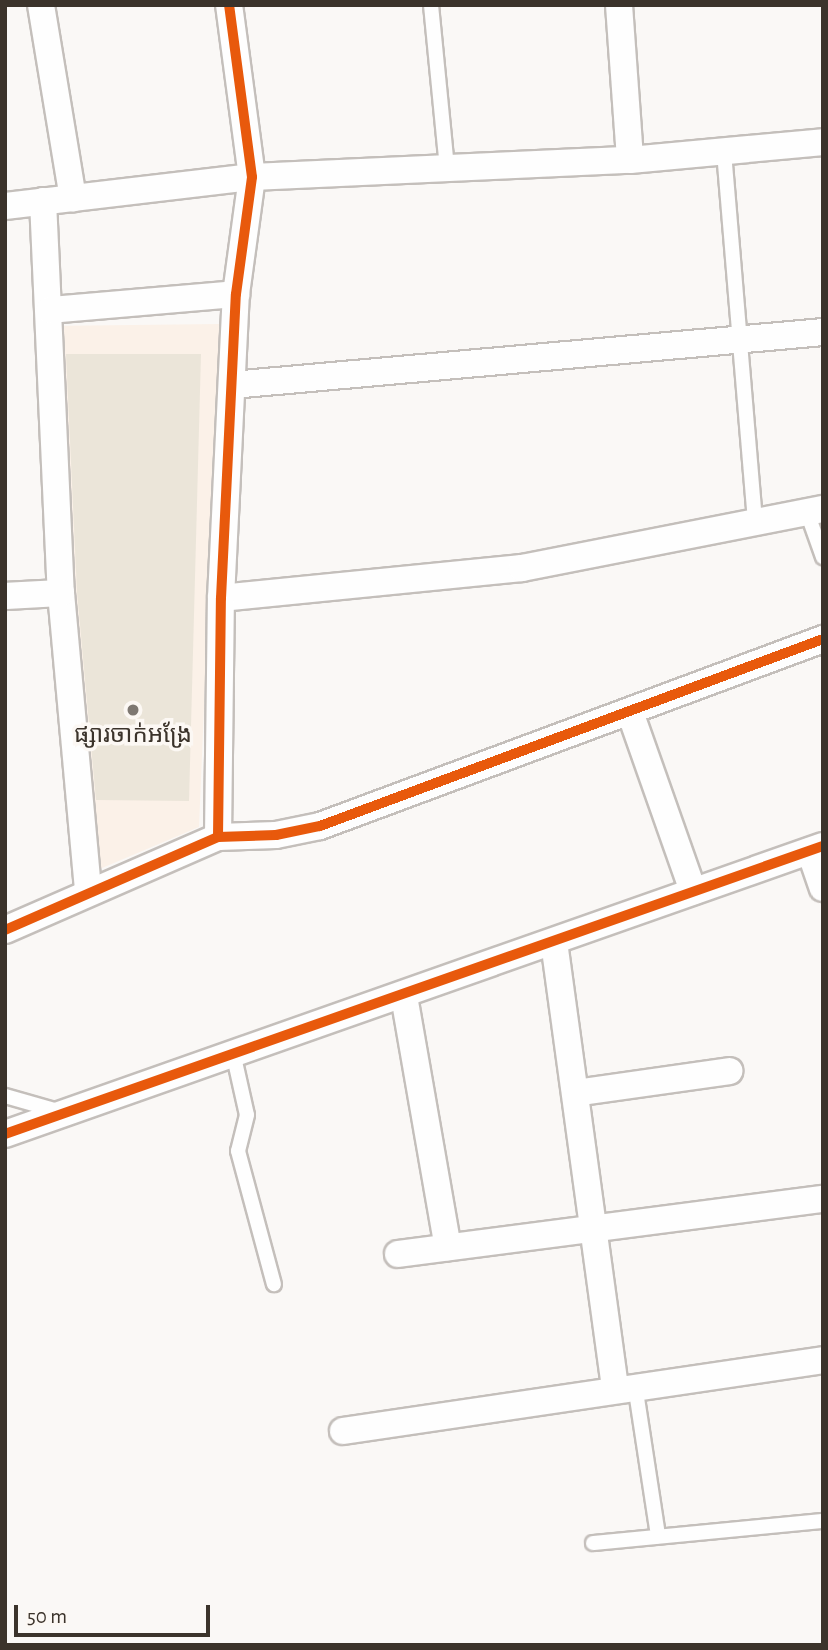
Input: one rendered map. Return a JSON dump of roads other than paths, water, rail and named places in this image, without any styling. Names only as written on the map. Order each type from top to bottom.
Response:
[{"type":"street","points":[[41,5],[73,198]]},
{"type":"street","points":[[218,837],[221,598],[236,295],[252,177],[229,5]]},
{"type":"street","points":[[619,5],[630,160]]},
{"type":"street","points":[[5,206],[252,177],[630,160],[823,142]]},
{"type":"street","points":[[43,201],[61,593],[88,891]]},
{"type":"street","points":[[50,310],[236,295]]},
{"type":"street","points":[[232,385],[823,332]]},
{"type":"street","points":[[221,598],[522,568],[815,510]]},
{"type":"street","points":[[5,596],[61,593]]},
{"type":"street","points":[[5,930],[88,891],[218,837],[276,835],[320,826],[823,639]]},
{"type":"street","points":[[630,712],[693,891]]},
{"type":"street","points":[[5,1134],[234,1057],[817,848],[823,888]]},
{"type":"street","points":[[554,942],[593,1226],[625,1386]]},
{"type":"street","points":[[404,996],[448,1247]]},
{"type":"street","points":[[575,1093],[729,1071]]},
{"type":"street","points":[[398,1254],[593,1226],[823,1199]]},
{"type":"street","points":[[343,1431],[625,1386],[823,1360]]},
{"type":"lane","points":[[430,5],[447,169]]},
{"type":"lane","points":[[724,152],[742,340],[755,523]]},
{"type":"lane","points":[[815,510],[823,557]]},
{"type":"lane","points":[[234,1057],[247,1115],[238,1151],[274,1284]]},
{"type":"lane","points":[[5,1096],[68,1113]]},
{"type":"lane","points":[[625,1386],[658,1536]]},
{"type":"lane","points":[[593,1543],[823,1521]]},
{"type":"place","name":"ផ្សារចាក់អង្រែ","points":[[133,710]]}]
